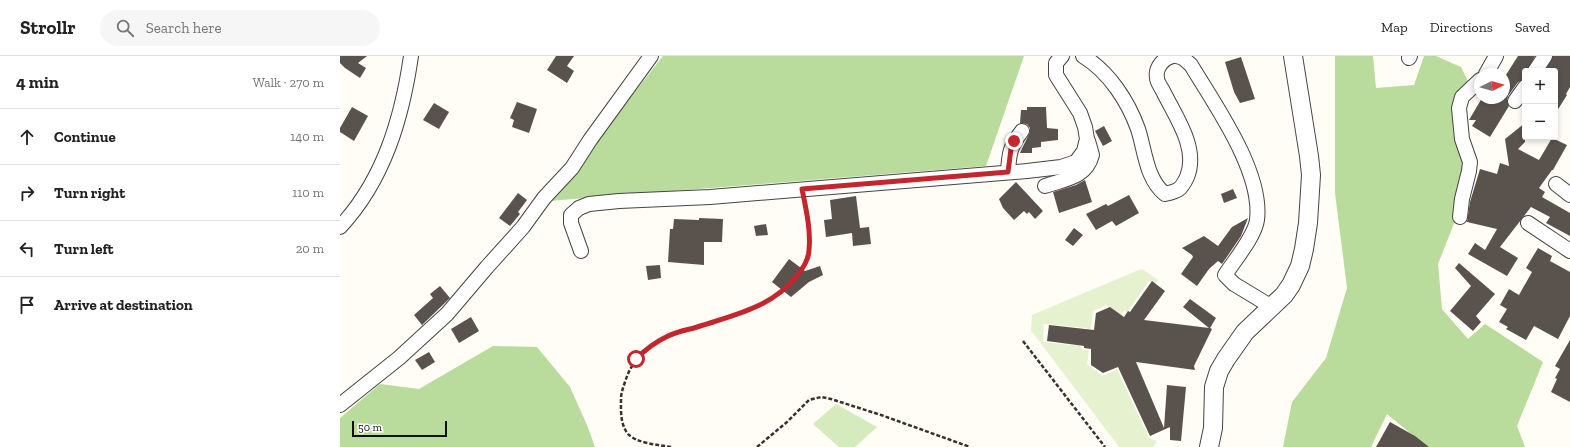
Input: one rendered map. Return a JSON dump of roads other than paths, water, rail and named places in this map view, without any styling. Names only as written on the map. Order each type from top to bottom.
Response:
[{"type":"street","points":[[340,227],[364,194],[383,162],[396,129],[411,56]]},
{"type":"street","points":[[340,405],[399,358],[447,314],[486,267],[523,227],[544,198],[572,168],[590,140],[651,56]]},
{"type":"street","points":[[1045,186],[1081,173],[1087,168],[1092,154],[1080,114],[1056,75],[1056,62],[1062,56]]},
{"type":"street","points":[[1083,56],[1094,62],[1109,78],[1126,102],[1138,128],[1150,175],[1158,188],[1165,194],[1177,192],[1183,186],[1188,173],[1190,157],[1184,134],[1156,77],[1159,65],[1167,58],[1173,56]]},
{"type":"street","points":[[1177,56],[1183,58],[1191,65],[1233,136],[1250,172],[1256,198],[1257,221],[1251,235],[1225,275],[1234,284],[1272,307]]},
{"type":"street","points":[[1209,447],[1213,428],[1214,387],[1219,371],[1245,332],[1284,295],[1297,273],[1304,248],[1308,223],[1311,175],[1293,56]]},
{"type":"street","points":[[1489,68],[1496,56]]},
{"type":"street","points":[[1537,68],[1545,56]]},
{"type":"street","points":[[1460,217],[1462,199],[1470,162],[1462,139],[1459,108],[1462,97],[1474,86]]},
{"type":"street","points":[[1515,101],[1522,91]]},
{"type":"street","points":[[1008,172],[1011,149],[1014,141],[1022,131]]},
{"type":"street","points":[[581,251],[571,223],[571,215],[579,208],[589,204],[619,201],[710,197],[1008,172],[1061,166],[1076,162],[1084,151],[1087,139]]},
{"type":"street","points":[[1556,184],[1570,195]]},
{"type":"street","points":[[1528,223],[1570,251]]}]
